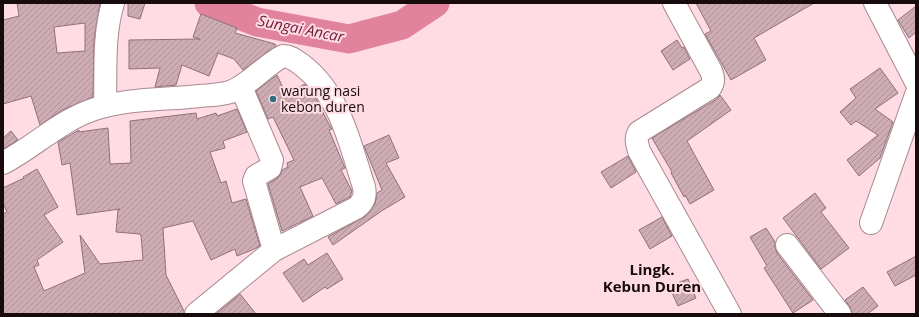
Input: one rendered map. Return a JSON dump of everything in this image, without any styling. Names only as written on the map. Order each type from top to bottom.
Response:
[{"type":"street","points":[[105,106],[106,44],[113,3]]},
{"type":"street","points":[[674,3],[711,71],[714,78],[713,84],[710,88],[639,132],[636,136],[636,142],[639,150],[730,314]]},
{"type":"street","points":[[875,3],[916,82]]},
{"type":"street","points":[[3,163],[65,123],[90,111],[105,106],[148,100],[230,92],[241,87],[283,56],[291,57],[305,68],[326,90],[341,116],[364,187],[365,194],[363,201],[358,206],[274,250],[196,314]]},
{"type":"street","points":[[241,87],[272,160],[271,167],[256,176],[254,182],[274,250]]},
{"type":"street","points":[[870,223],[916,95]]},
{"type":"street","points":[[787,245],[840,314]]},
{"type":"building","points":[[17,3],[100,3],[94,40],[93,97],[62,110],[40,125],[31,96],[3,104],[3,20],[19,16]],"holes":[[[85,23],[85,51],[57,53],[54,27]]]},
{"type":"building","points":[[128,3],[145,3],[140,19],[128,16]]},
{"type":"building","points":[[696,3],[814,3],[754,38],[766,60],[731,80],[705,34],[711,31]]},
{"type":"building","points":[[916,6],[916,32],[909,38],[898,20]]},
{"type":"building","points":[[201,14],[237,28],[235,33],[275,44],[276,46],[243,70],[234,59],[218,53],[209,76],[182,65],[176,85],[155,87],[160,68],[129,69],[129,40],[200,39],[193,37]]},
{"type":"building","points":[[677,40],[682,48],[684,47],[690,59],[673,70],[661,51]]},
{"type":"building","points":[[880,68],[898,93],[875,109],[893,122],[880,158],[859,176],[847,160],[878,135],[856,121],[851,125],[840,112],[856,98],[850,89]]},
{"type":"building","points":[[277,75],[286,94],[305,84],[315,97],[332,129],[329,130],[345,168],[341,170],[352,191],[350,197],[336,204],[322,178],[300,187],[313,216],[282,231],[268,184],[280,175],[282,170],[288,167],[287,163],[294,160],[273,117],[268,119],[256,91]]},
{"type":"building","points":[[720,95],[731,110],[687,141],[714,190],[690,204],[685,195],[684,197],[671,173],[672,172],[652,138],[717,99]]},
{"type":"building","points":[[237,109],[247,132],[223,141],[225,148],[210,152],[221,183],[226,181],[232,203],[246,199],[260,246],[237,256],[235,249],[211,260],[193,221],[163,228],[166,275],[184,311],[184,314],[3,314],[3,214],[7,212],[3,203],[3,188],[24,178],[23,177],[37,169],[58,207],[44,215],[63,242],[37,260],[39,265],[34,267],[44,291],[85,273],[80,235],[100,264],[143,260],[141,235],[116,232],[118,210],[120,209],[77,215],[70,163],[62,165],[58,142],[79,130],[79,132],[108,128],[110,164],[131,163],[130,121],[196,113],[197,119],[216,113],[217,116]]},
{"type":"building","points":[[11,131],[18,140],[3,149],[3,138]]},
{"type":"building","points":[[389,135],[399,158],[386,163],[405,197],[383,210],[333,245],[328,237],[366,216],[375,204],[377,193],[382,190],[364,146]]},
{"type":"building","points":[[628,156],[636,172],[611,188],[601,172]]},
{"type":"building","points":[[815,193],[826,208],[821,212],[849,248],[821,269],[783,218]]},
{"type":"building","points":[[662,217],[672,236],[650,249],[639,230]]},
{"type":"building","points":[[766,228],[775,242],[777,253],[813,300],[793,313],[764,268],[767,266],[750,237]]},
{"type":"building","points":[[327,253],[343,279],[327,289],[325,287],[303,302],[283,273],[304,259],[308,265]]},
{"type":"building","points":[[916,256],[916,275],[895,286],[887,272]]},
{"type":"building","points":[[688,279],[696,298],[678,306],[669,286]]},
{"type":"building","points":[[863,287],[878,306],[867,314],[852,314],[850,307],[845,300]]},
{"type":"building","points":[[240,294],[256,314],[216,314]]},
{"type":"waterway","name":"Sungai Ancar","points":[[209,3],[257,22],[349,39],[402,25],[435,3]]},
{"type":"place","name":"warung nasi kebon duren","points":[[273,99]]},
{"type":"district","name":"Lingk. Kebun Duren","points":[[652,278]]}]
